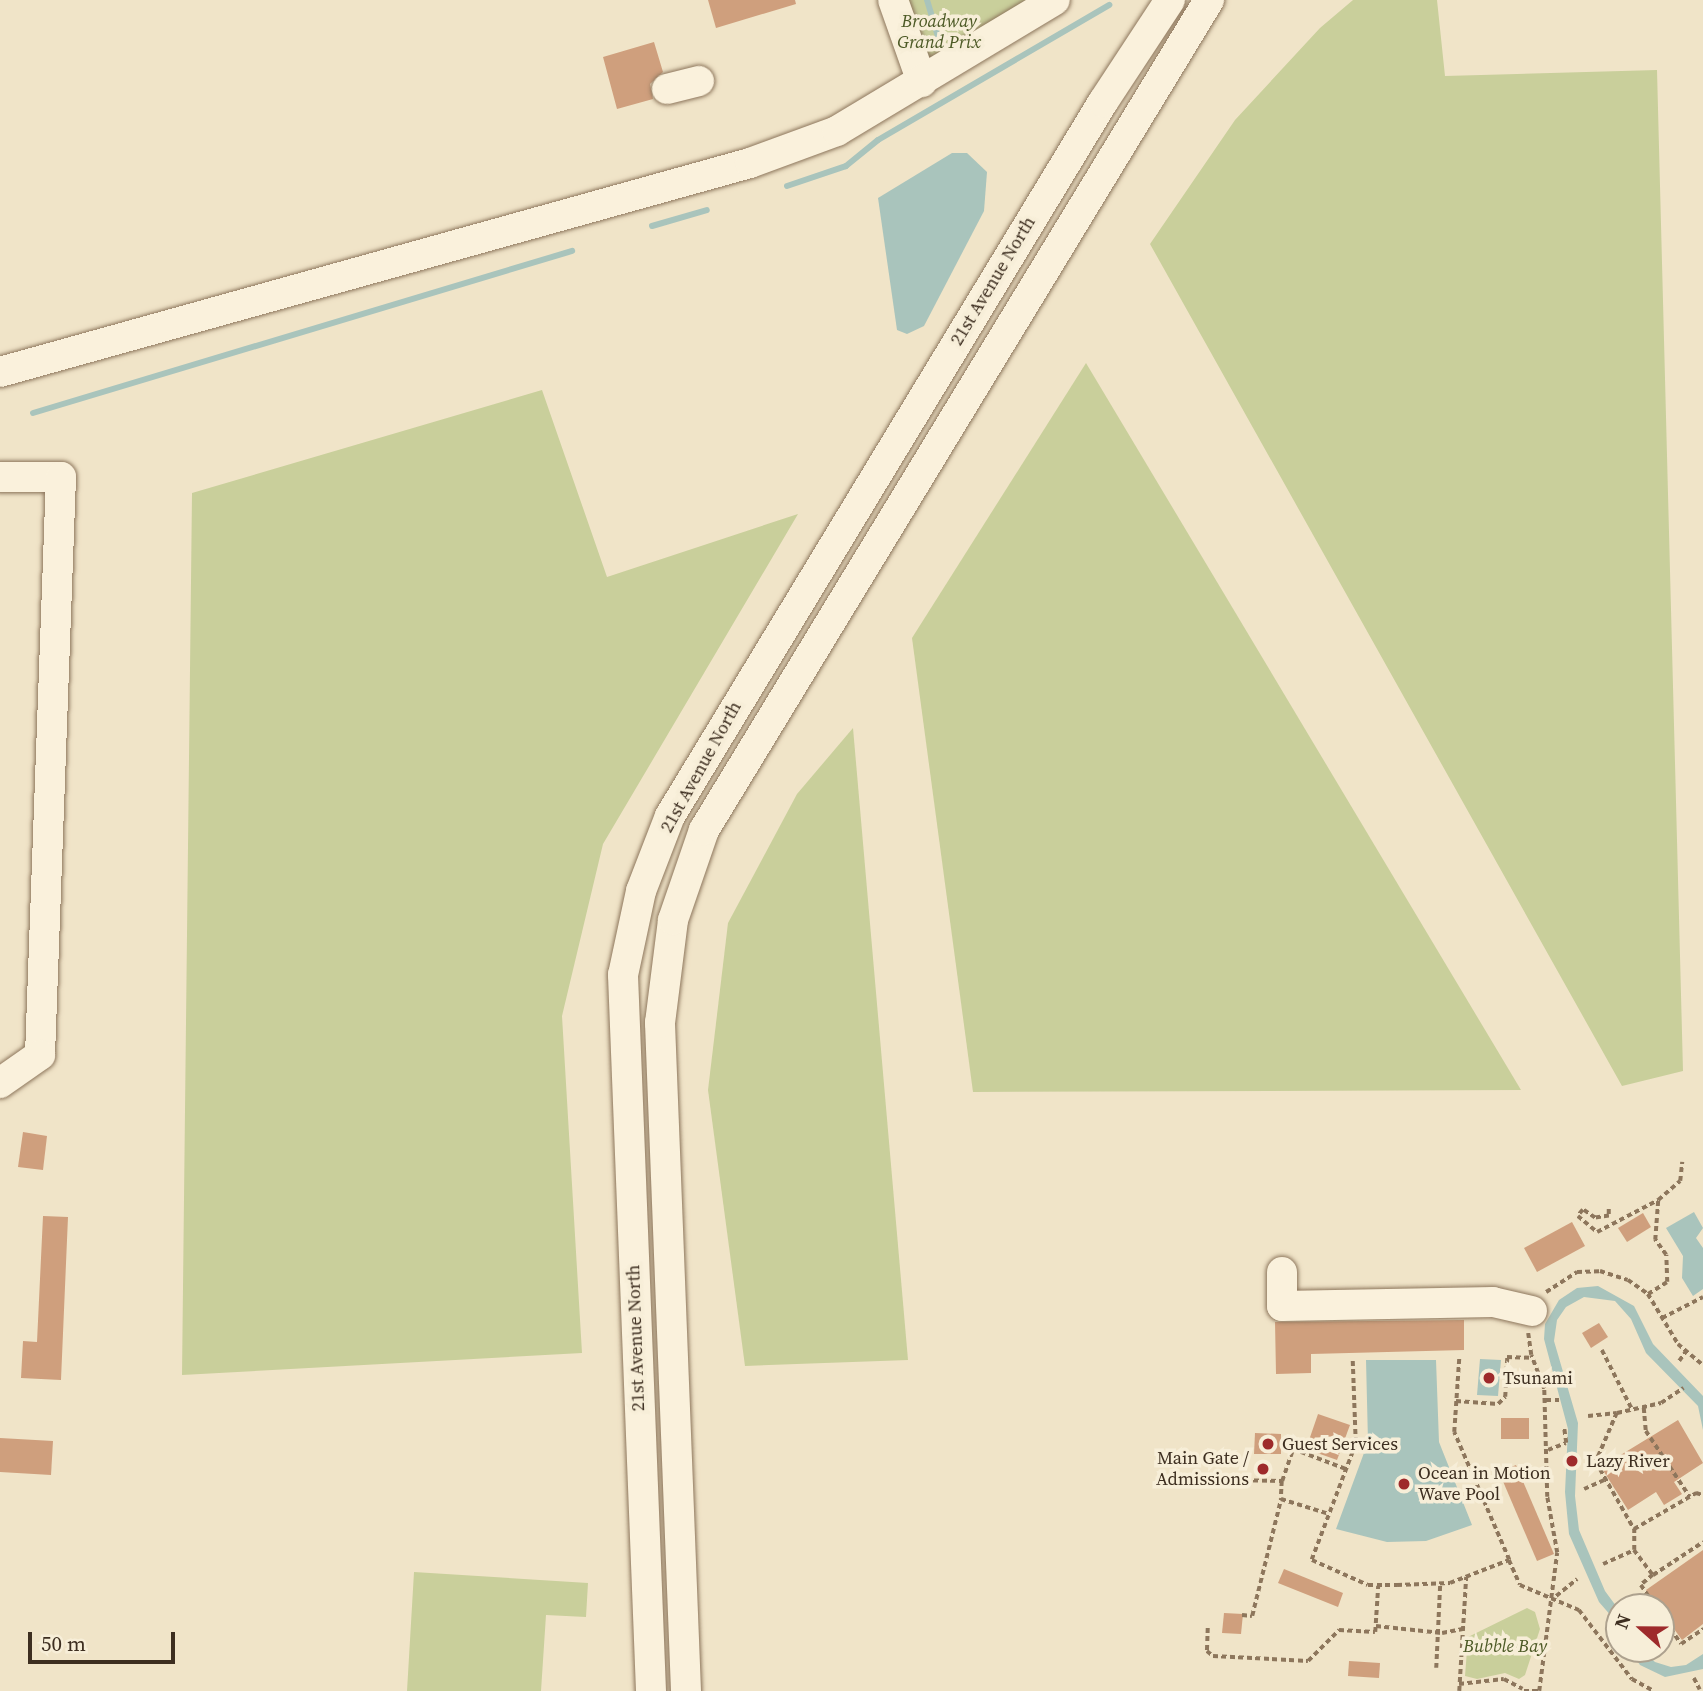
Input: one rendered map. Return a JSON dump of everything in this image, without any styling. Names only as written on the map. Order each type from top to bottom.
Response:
[{"type":"street","points":[[892,0],[922,82]]},
{"type":"street","points":[[0,372],[750,163],[837,131],[1055,0]]},
{"type":"street","name":"21st Avenue North","points":[[651,1691],[623,975],[641,891],[677,804],[1103,102],[1170,0]]},
{"type":"street","name":"21st Avenue North","points":[[686,1691],[660,1023],[673,920],[704,830],[1209,0]]},
{"type":"street","points":[[667,89],[699,81]]},
{"type":"street","points":[[0,477],[61,477],[40,1055],[0,1083]]},
{"type":"street","points":[[1282,1272],[1282,1306],[1493,1302],[1532,1311]]},
{"type":"path","points":[[1609,1209],[1609,1216],[1595,1218],[1583,1210],[1578,1216],[1597,1232],[1658,1200],[1680,1181],[1682,1162]]},
{"type":"path","points":[[1648,1294],[1667,1282],[1666,1255],[1655,1240],[1658,1200]]},
{"type":"path","points":[[1459,1684],[1504,1679],[1524,1690],[1539,1691],[1555,1597],[1557,1553],[1547,1497],[1546,1400],[1528,1337],[1532,1311],[1555,1283],[1577,1272],[1613,1274],[1648,1294],[1686,1351],[1703,1365]]},
{"type":"path","points":[[1662,1318],[1703,1297]]},
{"type":"path","points":[[1602,1350],[1633,1411]]},
{"type":"path","points":[[1679,1361],[1686,1351]]},
{"type":"path","points":[[1456,1401],[1498,1404],[1505,1398],[1507,1357],[1532,1358]]},
{"type":"path","points":[[1459,1359],[1454,1432],[1520,1585],[1555,1597],[1579,1610],[1626,1673],[1653,1691]]},
{"type":"path","points":[[1353,1361],[1356,1444],[1312,1560],[1378,1585],[1440,1584],[1509,1560]]},
{"type":"path","points":[[1588,1416],[1644,1408],[1683,1388]]},
{"type":"path","points":[[1546,1400],[1559,1400]]},
{"type":"path","points":[[1644,1408],[1646,1431],[1690,1497]]},
{"type":"path","points":[[1617,1413],[1616,1425],[1599,1448],[1596,1462],[1634,1529],[1634,1550],[1653,1575]]},
{"type":"path","points":[[1548,1450],[1566,1443],[1564,1428]]},
{"type":"path","points":[[1242,1615],[1252,1616],[1281,1499],[1282,1481],[1293,1450],[1346,1469]]},
{"type":"path","points":[[1228,1480],[1282,1481]]},
{"type":"path","points":[[1584,1489],[1604,1480]]},
{"type":"path","points":[[1634,1529],[1690,1497],[1703,1495]]},
{"type":"path","points":[[1281,1499],[1329,1514]]},
{"type":"path","points":[[1646,1593],[1641,1585],[1703,1542]]},
{"type":"path","points":[[1604,1564],[1634,1550]]},
{"type":"path","points":[[1459,1691],[1466,1577]]},
{"type":"path","points":[[1555,1597],[1577,1579]]},
{"type":"path","points":[[1436,1668],[1440,1584]]},
{"type":"path","points":[[1208,1628],[1207,1651],[1213,1656],[1308,1661],[1339,1630],[1375,1632],[1378,1585]]},
{"type":"path","points":[[1376,1626],[1437,1632],[1463,1629]]},
{"type":"path","points":[[1675,1635],[1681,1644],[1703,1629]]},
{"type":"path","points":[[1694,1678],[1699,1690]]},
{"type":"green space","name":"Broadway Grand Prix","points":[[893,0],[1055,0],[922,82]]},
{"type":"green space","points":[[1353,0],[1437,0],[1445,76],[1657,70],[1683,1071],[1622,1086],[1150,244],[1235,120],[1320,28]]},
{"type":"green space","points":[[1086,363],[1521,1090],[973,1092],[912,638]]},
{"type":"green space","points":[[542,390],[607,577],[798,514],[603,844],[562,1016],[582,1353],[182,1375],[192,493]]},
{"type":"green space","points":[[853,728],[908,1360],[745,1366],[708,1090],[728,923],[797,794]]},
{"type":"green space","points":[[414,1572],[588,1583],[586,1617],[546,1615],[541,1691],[407,1691]]},
{"type":"green space","name":"Bubble Bay","points":[[1527,1608],[1535,1612],[1540,1629],[1525,1675],[1519,1679],[1505,1673],[1477,1679],[1465,1676],[1468,1637]]},
{"type":"water","points":[[952,153],[967,153],[987,172],[984,211],[924,326],[907,334],[897,330],[878,198]]},
{"type":"water","points":[[1694,1212],[1703,1228],[1696,1238],[1703,1248],[1703,1289],[1693,1296],[1682,1278],[1683,1256],[1666,1228]]},
{"type":"water","name":"Lazy River","points":[[1598,1286],[1634,1306],[1653,1344],[1703,1396],[1703,1430],[1698,1406],[1646,1353],[1631,1319],[1615,1301],[1584,1297],[1566,1307],[1557,1320],[1554,1341],[1578,1423],[1575,1496],[1579,1530],[1606,1593],[1605,1609],[1599,1602],[1569,1534],[1565,1492],[1568,1429],[1544,1339],[1545,1324],[1559,1300],[1577,1288]]},
{"type":"water","name":"Tsunami","points":[[1480,1359],[1501,1360],[1498,1396],[1477,1395]]},
{"type":"water","name":"Ocean in Motion Wave Pool","points":[[1366,1360],[1436,1360],[1439,1442],[1472,1525],[1426,1541],[1387,1542],[1336,1529],[1368,1442]]},
{"type":"water","points":[[1703,1654],[1703,1669],[1665,1677],[1639,1663],[1658,1663],[1671,1667],[1686,1665]]},
{"type":"building","points":[[708,0],[795,0],[796,4],[716,28]]},
{"type":"building","points":[[654,42],[663,72],[650,84],[653,99],[617,109],[603,57]]},
{"type":"building","points":[[23,1132],[47,1136],[43,1170],[18,1167]]},
{"type":"building","points":[[1643,1213],[1651,1227],[1627,1242],[1618,1228]]},
{"type":"building","points":[[43,1216],[68,1217],[61,1380],[21,1378],[23,1341],[37,1342]]},
{"type":"building","points":[[1572,1222],[1585,1246],[1537,1272],[1524,1248]]},
{"type":"building","points":[[1464,1320],[1464,1350],[1311,1354],[1311,1373],[1276,1374],[1275,1322]]},
{"type":"building","points":[[1599,1323],[1608,1337],[1591,1348],[1582,1333]]},
{"type":"building","points":[[1318,1414],[1350,1425],[1337,1460],[1306,1449]]},
{"type":"building","points":[[1501,1418],[1529,1418],[1529,1439],[1501,1439]]},
{"type":"building","points":[[1678,1420],[1703,1463],[1674,1482],[1682,1494],[1664,1505],[1656,1492],[1628,1510],[1601,1467]]},
{"type":"building","name":"Guest Services","points":[[1255,1433],[1281,1434],[1281,1454],[1254,1454]]},
{"type":"building","points":[[0,1438],[53,1441],[51,1475],[0,1472]]},
{"type":"building","points":[[1516,1465],[1554,1554],[1537,1561],[1499,1472]]},
{"type":"building","points":[[1703,1550],[1703,1624],[1682,1640],[1675,1630],[1675,1593],[1648,1593],[1646,1590]]},
{"type":"building","points":[[1284,1569],[1343,1593],[1338,1607],[1278,1583]]},
{"type":"building","points":[[1224,1613],[1243,1614],[1241,1634],[1222,1633]]},
{"type":"building","points":[[1349,1661],[1380,1663],[1379,1678],[1348,1676]]},
{"type":"waterway","points":[[927,0],[940,43]]},
{"type":"waterway","points":[[787,186],[846,166],[878,140],[1109,5]]},
{"type":"waterway","points":[[652,226],[707,210]]},
{"type":"waterway","points":[[33,413],[572,251]]},
{"type":"place","name":"Tsunami","points":[[1489,1378]]},
{"type":"place","name":"Guest Services","points":[[1268,1444]]},
{"type":"place","name":"Lazy River","points":[[1572,1461]]},
{"type":"place","name":"Main Gate / Admissions","points":[[1263,1469]]},
{"type":"place","name":"Ocean in Motion Wave Pool","points":[[1404,1484]]}]
